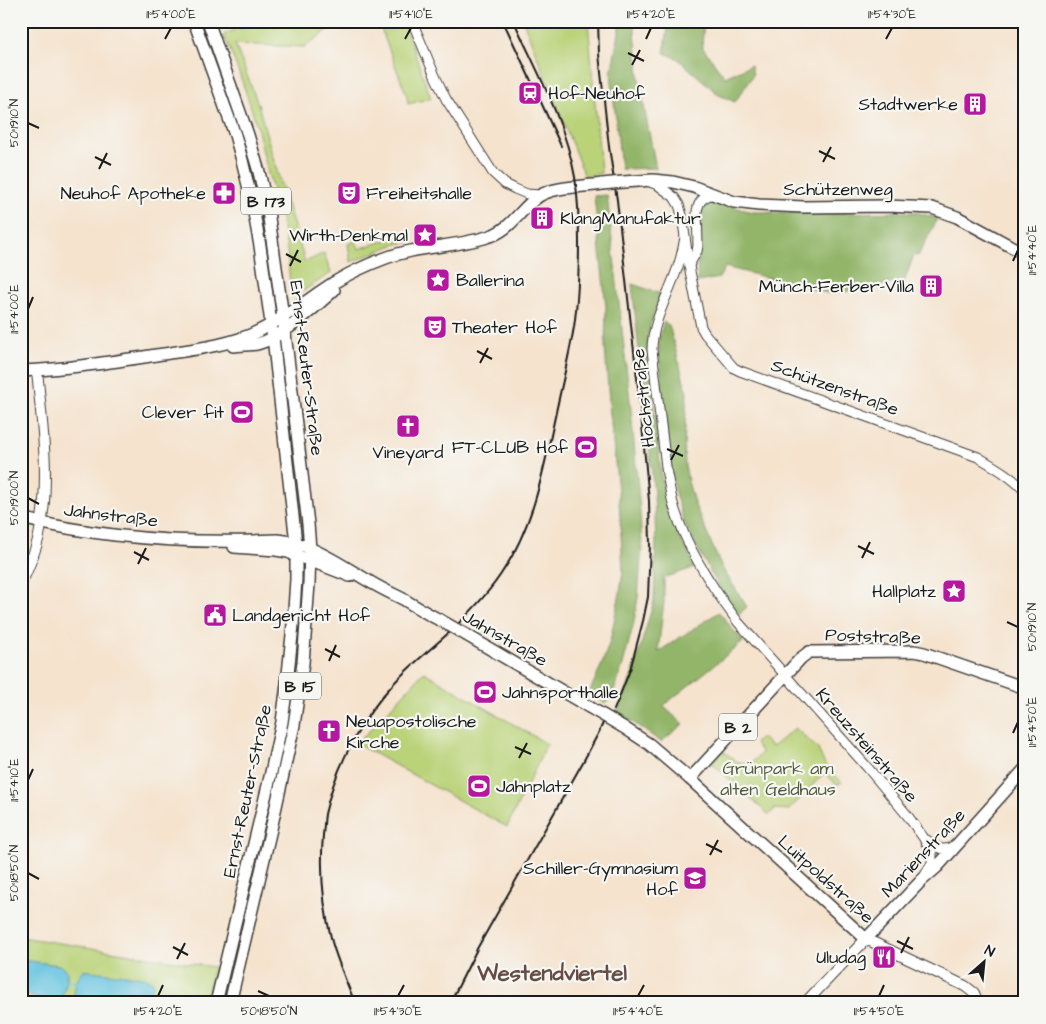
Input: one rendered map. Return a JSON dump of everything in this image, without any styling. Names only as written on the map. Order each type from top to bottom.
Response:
[{"type":"main road","name":"Ernst-Reuter-Straße","points":[[194,21],[228,116],[255,214],[273,337],[297,549],[292,643],[282,722],[216,1003]]},
{"type":"main road","name":"Ernst-Reuter-Straße","points":[[208,21],[248,135],[268,211],[285,330],[310,555],[304,654],[294,724],[230,1003]]},
{"type":"main road","points":[[21,371],[89,365],[194,349],[241,339],[283,317],[335,282],[382,259],[401,253],[460,243],[497,233],[511,224],[532,201],[549,191],[645,180]]},
{"type":"main road","name":"Schützenweg","points":[[645,180],[683,184],[740,203],[766,206],[932,208],[957,217],[1025,254]]},
{"type":"main road","points":[[194,349],[257,344],[273,337],[320,303],[359,269]]},
{"type":"main road","points":[[21,584],[33,555],[41,523],[44,489],[45,452],[37,370]]},
{"type":"main road","name":"Jahnstraße","points":[[21,518],[90,532],[198,542],[278,540],[310,555],[335,561],[623,727],[649,744],[690,778]]},
{"type":"main road","name":"Poststraße","points":[[785,675],[809,652],[907,651],[924,653],[1025,688]]},
{"type":"main road","name":"B 2","points":[[690,778],[785,675]]},
{"type":"main road","name":"Marienstraße","points":[[806,1003],[922,880],[937,867],[1025,769]]},
{"type":"main road","name":"Luitpoldstraße","points":[[690,778],[866,939],[970,988],[977,1001]]},
{"type":"street","points":[[412,21],[446,99],[493,173],[505,184],[515,189],[527,194],[540,195]]},
{"type":"street","name":"Schützenstraße","points":[[645,180],[658,185],[674,197],[679,205],[701,327],[734,368],[978,457],[998,468],[1025,491]]},
{"type":"street","points":[[689,266],[698,246],[698,206],[701,200],[713,194]]},
{"type":"street","name":"Hochstraße","points":[[685,237],[681,258],[653,334],[652,350],[668,475],[675,509],[686,539],[725,605],[785,675]]},
{"type":"street","name":"Kreuzsteinstraße","points":[[785,675],[907,815],[923,837],[932,854],[932,863]]},
{"type":"street","name":"Kreuzsteinstraße","points":[[923,837],[936,847],[945,850]]},
{"type":"street","points":[[922,880],[932,863],[945,850],[956,844]]},
{"type":"green space","points":[[260,21],[341,21],[304,47],[235,44],[258,104],[305,262],[324,253],[331,273],[303,291],[290,284],[287,249],[281,217],[257,126],[224,34]]},
{"type":"green space","points":[[378,21],[403,21],[431,98],[408,104],[407,96]]},
{"type":"green space","points":[[523,21],[588,21],[601,173],[585,177]]},
{"type":"green space","points":[[619,21],[634,21],[640,86],[656,168],[621,169],[611,72],[619,34]]},
{"type":"green space","points":[[669,21],[704,21],[702,47],[725,77],[751,65],[753,75],[735,102],[719,95],[677,58],[664,53]]},
{"type":"green space","points":[[607,195],[631,410],[642,546],[634,622],[613,694],[605,704],[590,691],[610,641],[623,570],[619,500],[605,348],[606,306],[594,196]]},
{"type":"green space","points":[[720,203],[752,212],[914,212],[938,218],[918,256],[914,255],[902,287],[893,283],[832,294],[725,267],[719,278],[698,282],[697,259],[702,249],[701,213],[705,204]]},
{"type":"green space","points":[[408,236],[409,242],[396,244],[351,262],[348,244],[356,241],[359,249],[395,237]]},
{"type":"green space","points":[[632,284],[661,294],[649,329],[647,341],[662,481],[675,526],[696,567],[664,578],[664,601],[658,652],[719,612],[743,642],[663,706],[683,724],[661,742],[617,711],[633,672],[654,601],[656,541],[654,494]]},
{"type":"green space","points":[[664,322],[669,325],[687,393],[684,446],[685,466],[689,485],[694,503],[721,566],[747,607],[739,614],[723,594],[691,537],[675,493],[659,355],[659,338]]},
{"type":"green space","name":"Jahnplatz","points":[[424,672],[547,744],[507,827],[357,744]]},
{"type":"green space","name":"Grünpark am alten Geldhaus","points":[[795,728],[818,749],[825,765],[842,782],[837,785],[824,773],[789,810],[775,809],[769,815],[712,763],[723,751],[738,762],[751,763],[762,753],[755,743],[761,737],[772,747]]},
{"type":"green space","points":[[21,937],[214,967],[206,1003],[21,1003]]},
{"type":"water","points":[[21,960],[59,965],[67,970],[67,981],[60,1003],[30,996],[21,989]]},
{"type":"water","points":[[82,970],[144,977],[154,983],[147,1003],[72,1003],[76,983]]},
{"type":"waterway","points":[[64,980],[77,983]]},
{"type":"railway","points":[[503,21],[561,146]]},
{"type":"railway","points":[[355,1003],[332,942],[324,902],[322,848],[325,814],[330,796],[343,760],[361,726],[383,696],[407,670],[474,608],[495,583],[512,556],[530,516],[542,475],[574,327],[579,252],[575,177],[557,116],[514,21]]},
{"type":"railway","points":[[598,21],[599,54],[609,147],[617,200],[641,414],[649,501],[650,544],[648,597],[643,621],[630,670],[614,710]]},
{"type":"railway","points":[[450,1003],[478,947],[583,762],[607,714]]},
{"type":"place","name":"Hof-Neuhof","points":[[530,93]]},
{"type":"place","name":"Stadtwerke","points":[[975,104]]},
{"type":"place","name":"Neuhof Apotheke","points":[[224,193]]},
{"type":"place","name":"Freiheitshalle","points":[[349,193]]},
{"type":"place","name":"KlangManufaktur","points":[[542,218]]},
{"type":"place","name":"Wirth-Denkmal","points":[[425,235]]},
{"type":"place","name":"Ballerina","points":[[438,280]]},
{"type":"place","name":"Münch-Ferber-Villa","points":[[931,286]]},
{"type":"place","name":"Theater Hof","points":[[435,327]]},
{"type":"place","name":"Clever fit","points":[[242,412]]},
{"type":"place","name":"Vineyard","points":[[408,426]]},
{"type":"place","name":"FT-CLUB Hof","points":[[586,447]]},
{"type":"place","name":"Hallplatz","points":[[954,591]]},
{"type":"place","name":"Landgericht Hof","points":[[215,615]]},
{"type":"place","name":"Jahnsporthalle","points":[[485,692]]},
{"type":"place","name":"Neuapostolische Kirche","points":[[329,731]]},
{"type":"place","name":"Jahnplatz","points":[[479,786]]},
{"type":"place","name":"Schiller-Gymnasium Hof","points":[[695,878]]},
{"type":"place","name":"Uludag","points":[[884,957]]},
{"type":"district","name":"Westendviertel","points":[[552,972]]}]
